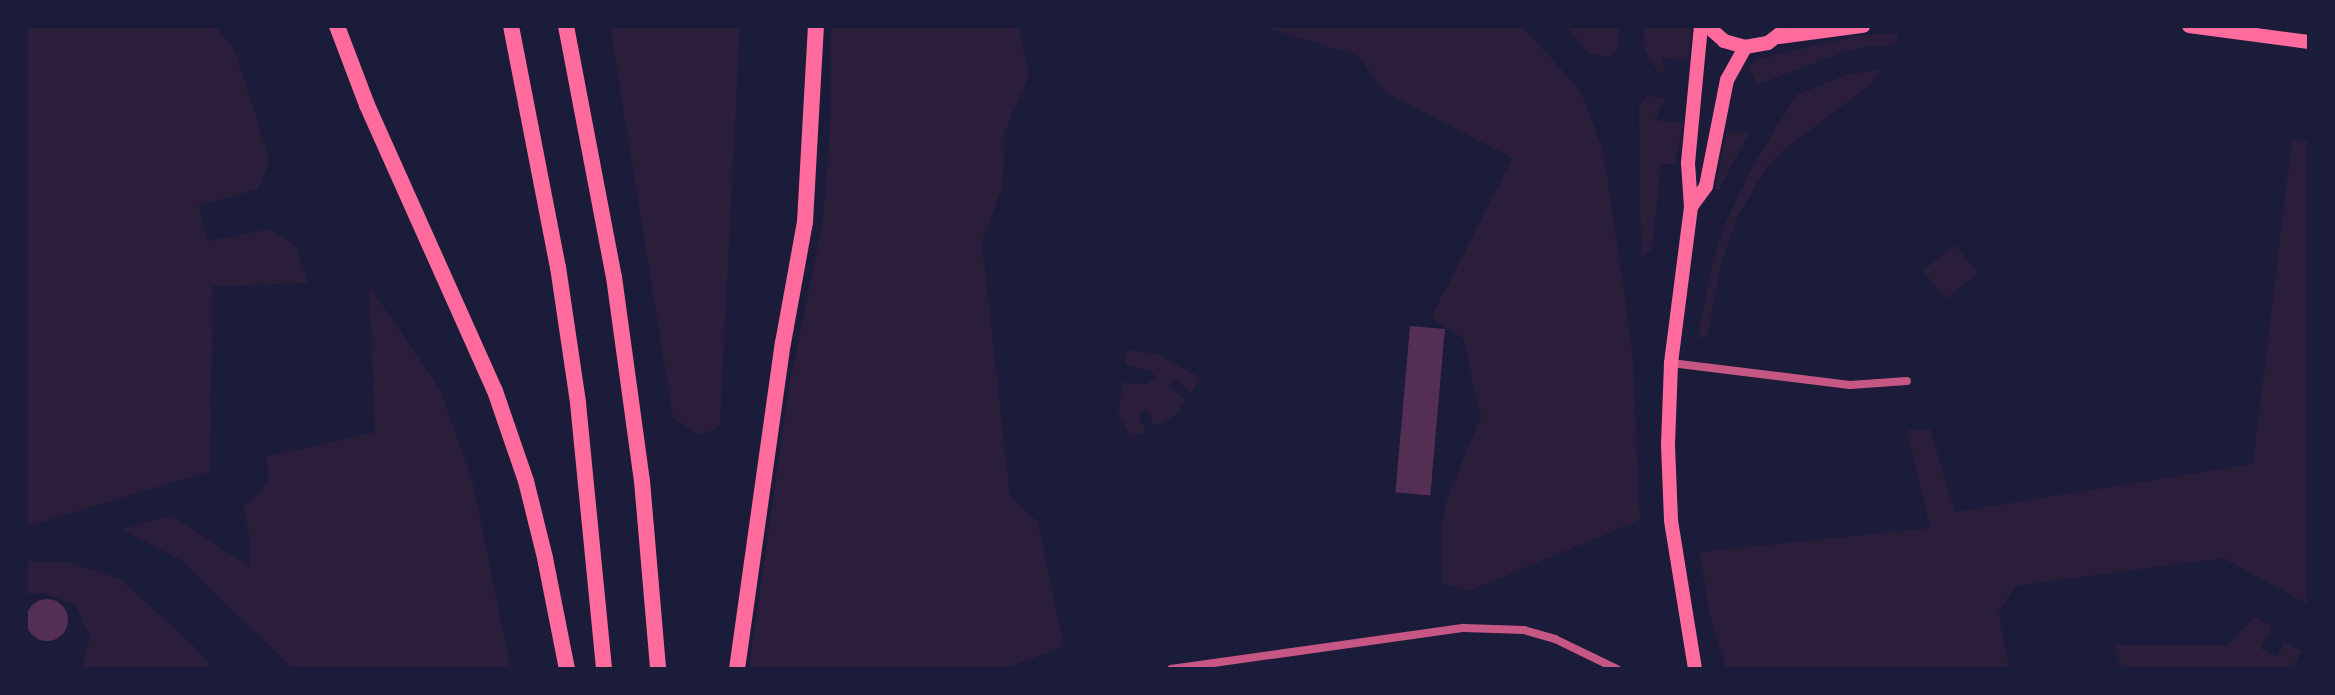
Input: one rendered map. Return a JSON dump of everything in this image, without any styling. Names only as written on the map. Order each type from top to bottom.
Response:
[{"type":"highway","points":[[337,26],[367,105],[495,391],[526,481],[567,669]]},
{"type":"highway","points":[[511,26],[550,223],[578,403],[604,669]]},
{"type":"highway","points":[[566,26],[614,277],[642,481],[658,669]]},
{"type":"highway","points":[[737,669],[783,343],[805,222],[816,26]]},
{"type":"main road","points":[[1704,26],[1724,41],[1745,47],[1757,47],[1779,37],[1863,26]]},
{"type":"main road","points":[[1695,669],[1671,520],[1671,363],[1691,207],[1687,183],[1704,26]]},
{"type":"main road","points":[[1779,37],[1790,26]]},
{"type":"main road","points":[[2189,26],[2309,42]]},
{"type":"main road","points":[[1691,207],[1706,186],[1727,80],[1745,47]]},
{"type":"street","points":[[1671,363],[1850,385],[1907,381]]},
{"type":"street","points":[[1171,669],[1464,628],[1524,630],[1555,639],[1617,669]]},
{"type":"shaded area","points":[[26,26],[216,26],[235,51],[270,161],[258,189],[198,206],[207,241],[269,229],[296,246],[308,283],[213,286],[210,471],[26,527]]},
{"type":"shaded area","points":[[610,26],[740,26],[720,426],[701,436],[673,418]]},
{"type":"shaded area","points":[[831,26],[1019,26],[1029,76],[1005,130],[1003,186],[982,243],[1010,496],[1038,522],[1064,647],[1003,669],[749,669],[789,386],[823,221],[831,112]]},
{"type":"shaded area","points":[[1260,26],[1522,26],[1580,90],[1603,150],[1623,282],[1633,360],[1640,520],[1469,591],[1442,583],[1441,525],[1448,496],[1481,417],[1463,338],[1431,318],[1512,158],[1385,92],[1357,55]]},
{"type":"shaded area","points":[[1566,26],[1619,26],[1618,50],[1608,57],[1588,53]]},
{"type":"shaded area","points":[[1645,26],[1691,26],[1688,61],[1662,58],[1666,74],[1658,72],[1643,47]]},
{"type":"shaded area","points":[[1898,33],[1895,45],[1867,46],[1846,51],[1756,85],[1748,65],[1763,58],[1861,35]]},
{"type":"shaded area","points":[[1882,69],[1871,84],[1785,149],[1768,166],[1738,215],[1721,264],[1707,338],[1698,337],[1713,259],[1727,220],[1756,160],[1796,95],[1846,75]]},
{"type":"shaded area","points":[[1647,95],[1665,99],[1655,120],[1683,123],[1675,164],[1661,164],[1652,250],[1641,256],[1639,106]]},
{"type":"shaded area","points":[[1727,131],[1749,133],[1719,190],[1715,188]]},
{"type":"shaded area","points":[[2292,139],[2309,141],[2309,605],[2223,558],[2016,586],[1998,613],[2010,669],[1726,669],[1709,612],[1700,552],[1930,528],[1907,430],[1930,429],[1955,512],[2253,464]]},
{"type":"shaded area","points":[[1955,245],[1978,273],[1946,299],[1923,271]]},
{"type":"shaded area","points":[[369,286],[439,387],[472,479],[511,669],[293,669],[181,560],[122,530],[171,515],[249,566],[249,535],[244,507],[269,482],[266,457],[375,432]]},
{"type":"shaded area","points":[[1127,350],[1157,354],[1201,378],[1191,393],[1177,381],[1170,382],[1171,389],[1186,399],[1175,416],[1155,426],[1147,410],[1138,413],[1145,432],[1131,438],[1118,412],[1123,382],[1145,385],[1156,378],[1152,372],[1125,364]]},
{"type":"shaded area","points":[[26,561],[68,562],[120,579],[192,644],[213,669],[81,669],[90,637],[76,605],[44,593],[26,594]]},
{"type":"shaded area","points":[[2254,617],[2272,626],[2261,649],[2277,657],[2284,642],[2302,651],[2294,665],[2300,669],[2122,669],[2114,645],[2228,645]]},
{"type":"building","points":[[1410,326],[1445,329],[1430,495],[1395,492]]},
{"type":"building","points":[[47,599],[62,605],[68,620],[62,635],[47,641],[32,635],[26,620],[32,605]]}]
